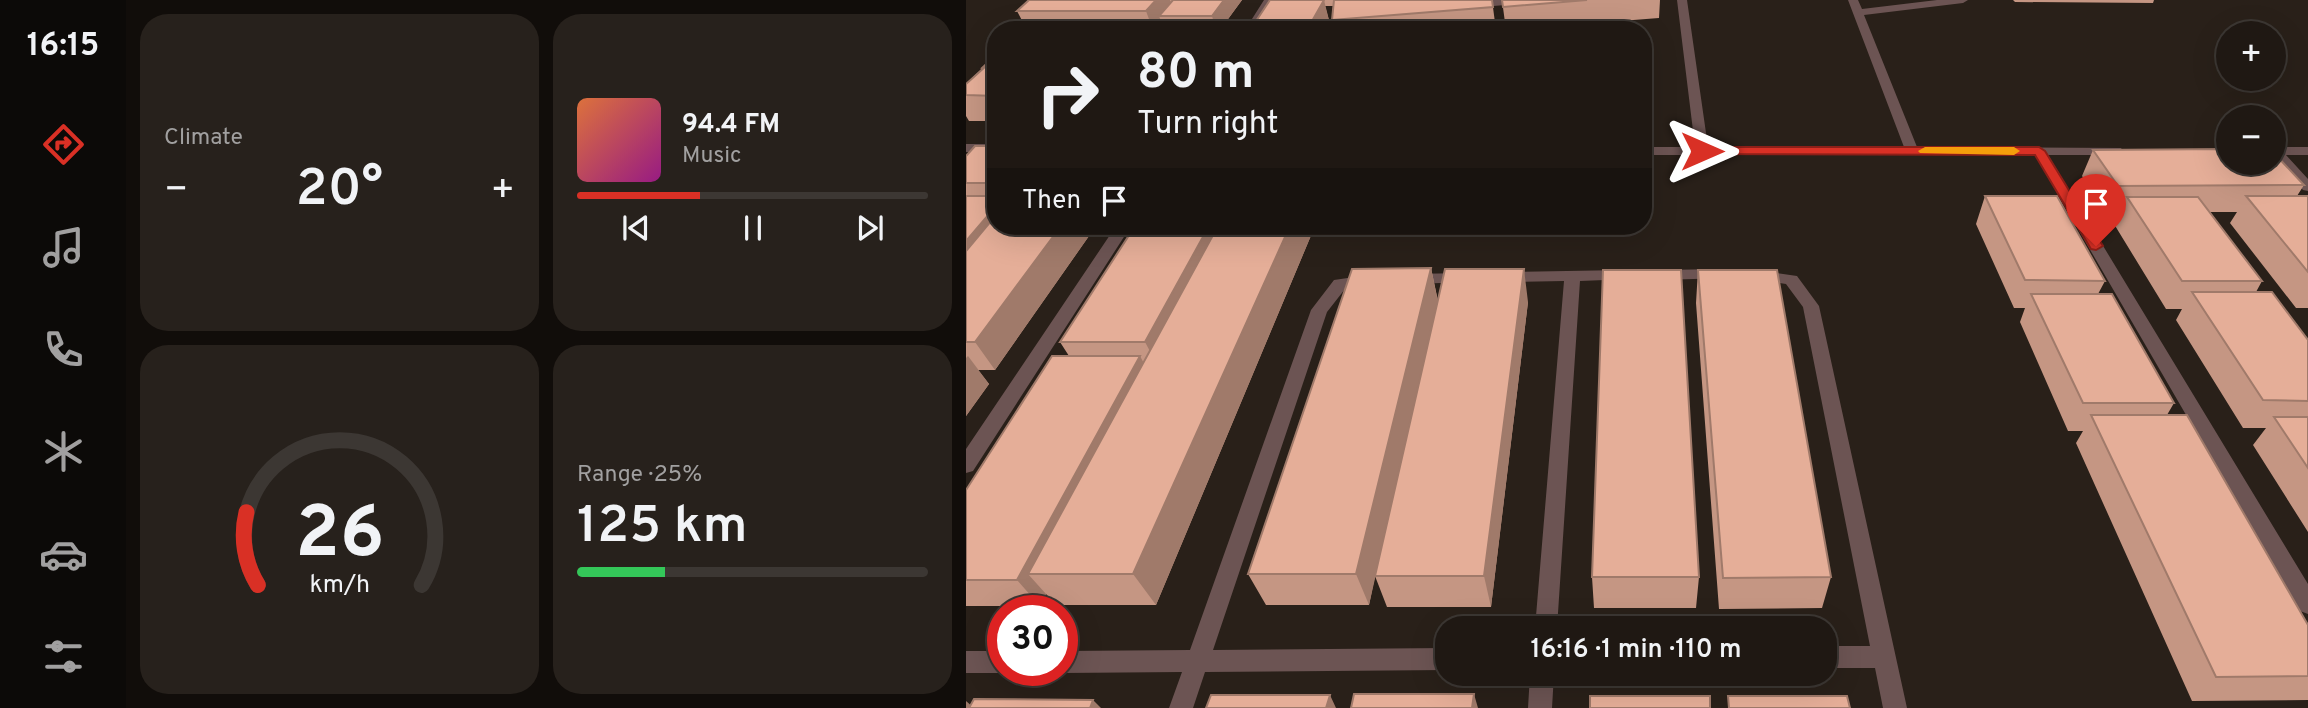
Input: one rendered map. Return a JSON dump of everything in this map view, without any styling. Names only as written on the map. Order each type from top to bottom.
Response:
[{"type":"street","points":[[1255,21],[1269,0]]},
{"type":"street","points":[[1459,6],[1528,0]]},
{"type":"street","points":[[1682,0],[1702,151]]},
{"type":"street","points":[[1853,0],[1912,151]]},
{"type":"street","points":[[1857,13],[1963,0]]},
{"type":"street","points":[[1652,151],[2133,151]]},
{"type":"street","points":[[2039,151],[2308,604]]},
{"type":"street","points":[[2286,151],[2308,151]]},
{"type":"street","points":[[2286,164],[2308,187]]},
{"type":"street","points":[[966,465],[1117,235]]},
{"type":"street","points":[[1181,708],[1319,310],[1340,285],[1373,279],[1753,274],[1791,279],[1811,306],[1895,708]]},
{"type":"street","points":[[1547,616],[1572,276]]},
{"type":"street","points":[[1837,657],[1884,657]]},
{"type":"street","points":[[1078,662],[1435,659]]},
{"type":"street","points":[[966,662],[987,662]]},
{"type":"street","points":[[1540,708],[1541,686]]},
{"type":"building","points":[[1029,0],[1156,0],[1146,11],[1017,11]]},
{"type":"building","points":[[1173,0],[1224,0],[1212,16],[1159,16]]},
{"type":"building","points":[[1270,0],[1324,0],[1312,21],[1256,21]]},
{"type":"building","points":[[1334,0],[1492,0],[1493,7],[1332,20]]},
{"type":"building","points":[[1502,0],[1587,0],[1503,7]]},
{"type":"building","points":[[987,66],[987,96],[966,95],[966,84]]},
{"type":"building","points":[[975,146],[987,146],[987,183],[966,183],[966,156]]},
{"type":"building","points":[[2216,149],[2216,175],[2286,175],[2286,166],[2304,185],[2118,186],[2093,150]]},
{"type":"building","points":[[966,196],[987,196],[987,216],[966,241]]},
{"type":"building","points":[[1985,196],[2057,196],[2105,281],[2025,280]]},
{"type":"building","points":[[2246,196],[2308,196],[2308,272]]},
{"type":"building","points":[[2127,197],[2198,197],[2262,281],[2182,281]]},
{"type":"building","points":[[987,226],[987,235],[1054,235],[975,342],[966,342],[966,251]]},
{"type":"building","points":[[1129,235],[1204,235],[1145,342],[1060,342]]},
{"type":"building","points":[[1213,235],[1286,235],[1133,574],[1028,574]]},
{"type":"building","points":[[1431,268],[1356,574],[1248,574],[1352,269]]},
{"type":"building","points":[[1445,269],[1524,269],[1484,576],[1375,576]]},
{"type":"building","points":[[1603,270],[1681,270],[1699,577],[1592,577]]},
{"type":"building","points":[[1698,270],[1777,270],[1831,577],[1723,578]]},
{"type":"building","points":[[2192,292],[2272,292],[2308,340],[2308,401],[2263,400]]},
{"type":"building","points":[[2031,294],[2112,294],[2174,403],[2083,403]]},
{"type":"building","points":[[1052,356],[1140,356],[1017,580],[966,580],[966,490]]},
{"type":"building","points":[[2091,415],[2187,415],[2308,625],[2308,676],[2216,677]]},
{"type":"building","points":[[2274,417],[2308,417],[2308,468]]},
{"type":"building","points":[[1354,694],[1474,694],[1472,708],[1351,708]]},
{"type":"building","points":[[1211,695],[1330,695],[1326,708],[1206,708]]},
{"type":"building","points":[[1590,696],[1710,696],[1710,708],[1590,708]]},
{"type":"building","points":[[1728,696],[1847,696],[1850,708],[1729,708]]},
{"type":"building","points":[[974,699],[1093,700],[1090,708],[969,708]]},
{"type":"slow traffic","points":[[1925,151],[2014,151]]},
{"type":"route","points":[[1702,151],[2039,151],[2096,246]]}]
